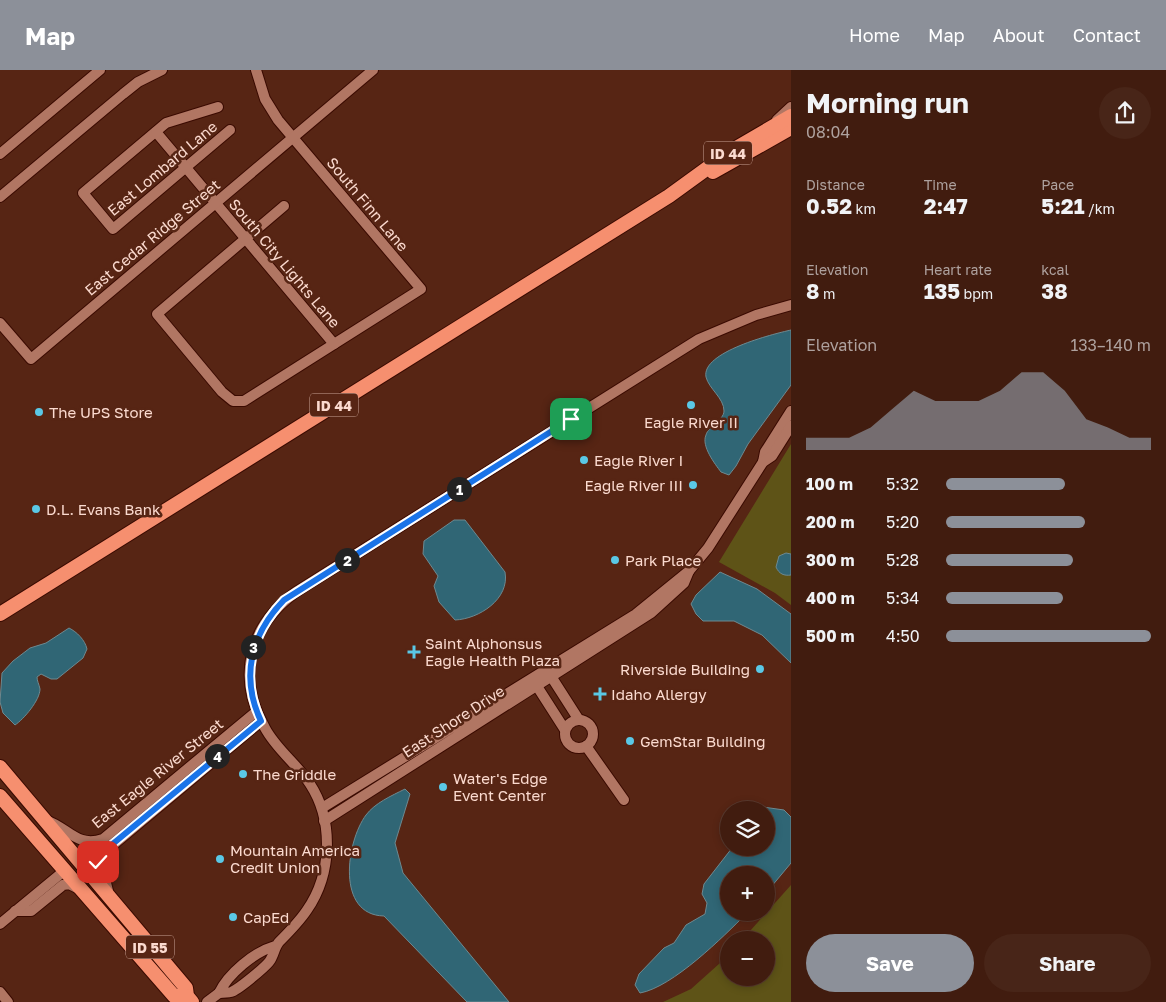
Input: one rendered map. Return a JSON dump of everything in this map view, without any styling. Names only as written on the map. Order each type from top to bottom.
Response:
[{"type":"highway","name":"ID 44","points":[[0,614],[769,135],[791,116]]},
{"type":"highway","name":"ID 44","points":[[769,135],[791,128]]},
{"type":"highway","name":"ID 55","points":[[0,767],[186,988],[190,999]]},
{"type":"highway","name":"ID 55","points":[[0,796],[174,996],[190,999]]},
{"type":"highway","points":[[64,871],[76,873],[90,889],[112,902]]},
{"type":"street","points":[[0,154],[100,70]]},
{"type":"street","points":[[0,197],[138,82],[162,70]]},
{"type":"street","name":"South Finn Lane","points":[[256,70],[265,99],[293,138],[421,289],[334,344]]},
{"type":"street","name":"East Cedar Ridge Street","points":[[0,323],[30,359],[373,70]]},
{"type":"street","points":[[156,132],[166,123],[218,107]]},
{"type":"street","points":[[769,135],[791,107]]},
{"type":"street","name":"East Lombard Lane","points":[[156,132],[83,193],[113,229],[230,130]]},
{"type":"street","name":"South City Lights Lane","points":[[156,132],[334,344]]},
{"type":"street","points":[[769,135],[791,133]]},
{"type":"street","points":[[284,206],[157,314],[222,392],[233,401],[244,401],[334,344]]},
{"type":"street","points":[[207,1002],[219,993],[224,983],[262,950],[275,946],[307,909],[319,886],[326,853],[322,808],[310,785],[272,740],[259,716],[250,689],[249,671],[253,646],[263,626],[284,600],[699,339],[756,315],[791,305]]},
{"type":"street","name":"East Shore Drive","points":[[322,808],[662,604],[684,583],[689,571],[708,548],[763,462],[765,452],[791,411]]},
{"type":"street","name":"East Shore Drive","points":[[763,462],[772,456],[791,426]]},
{"type":"street","points":[[534,682],[565,730],[565,738],[570,745],[578,748],[586,746],[592,739],[592,730],[587,723],[579,720],[549,673]]},
{"type":"street","name":"East Shore Drive","points":[[324,820],[534,682]]},
{"type":"street","name":"East Eagle River Street","points":[[45,820],[57,824],[81,841],[94,842],[102,839],[259,716]]},
{"type":"street","name":"East Eagle River Street","points":[[112,902],[106,883],[97,871],[101,855],[259,716]]},
{"type":"street","points":[[565,730],[570,723],[579,720]]},
{"type":"street","points":[[586,746],[624,800]]},
{"type":"street","points":[[0,924],[64,871]]},
{"type":"street","points":[[15,911],[31,911],[63,885],[69,884],[80,889]]},
{"type":"street","points":[[0,992],[8,1002]]},
{"type":"shaded area","points":[[791,444],[791,605],[775,593],[719,562]]},
{"type":"shaded area","points":[[791,885],[791,1002],[663,1002],[691,989],[720,963],[720,986],[775,986],[775,931],[750,931],[759,921],[775,921],[775,903]]},
{"type":"water","points":[[791,330],[791,385],[748,444],[729,475],[721,472],[709,455],[705,444],[707,433],[721,418],[724,411],[722,402],[706,377],[707,368],[726,352],[755,340]]},
{"type":"water","points":[[454,520],[465,520],[505,572],[503,591],[491,606],[474,616],[455,620],[439,602],[434,586],[438,576],[423,554],[424,541]]},
{"type":"water","points":[[786,553],[791,554],[791,575],[782,574],[776,567],[779,556]]},
{"type":"water","points":[[720,572],[757,589],[791,614],[791,663],[762,635],[734,621],[703,621],[696,614],[691,604],[696,595]]},
{"type":"water","points":[[69,628],[80,637],[86,646],[87,649],[83,658],[57,679],[51,679],[41,674],[37,677],[40,689],[37,698],[27,714],[15,725],[3,713],[0,702],[2,673],[13,661],[30,648],[46,643]]},
{"type":"water","points":[[405,789],[410,794],[395,843],[403,873],[509,1002],[467,1002],[384,916],[369,912],[358,904],[352,891],[350,859],[359,827],[366,815],[374,807]]},
{"type":"water","points":[[775,809],[784,810],[791,817],[791,863],[775,882],[775,866],[720,866],[720,921],[739,921],[728,931],[720,931],[720,938],[682,971],[653,989],[640,993],[635,985],[639,974],[664,948],[674,943],[686,925],[705,914],[707,903],[702,894],[704,884],[726,856],[775,856]]},
{"type":"place","name":"Eagle River II","points":[[691,405]]},
{"type":"place","name":"The UPS Store","points":[[39,412]]},
{"type":"place","name":"Eagle River I","points":[[584,460]]},
{"type":"place","name":"Eagle River III","points":[[693,485]]},
{"type":"place","name":"D.L. Evans Bank","points":[[36,509]]},
{"type":"place","name":"Park Place","points":[[615,560]]},
{"type":"place","name":"Saint Alphonsus Eagle Health Plaza","points":[[414,652]]},
{"type":"place","name":"Riverside Building","points":[[760,669]]},
{"type":"place","name":"Idaho Allergy","points":[[600,694]]},
{"type":"place","name":"GemStar Building","points":[[630,741]]},
{"type":"place","name":"The Griddle","points":[[243,774]]},
{"type":"place","name":"Water's Edge Event Center","points":[[443,787]]},
{"type":"place","name":"Mountain America Credit Union","points":[[220,859]]},
{"type":"place","name":"CapEd","points":[[233,917]]},
{"type":"route","points":[[98,862],[101,855],[109,847],[261,721],[250,689],[249,671],[251,655],[253,646],[263,626],[284,600],[571,419]]}]
